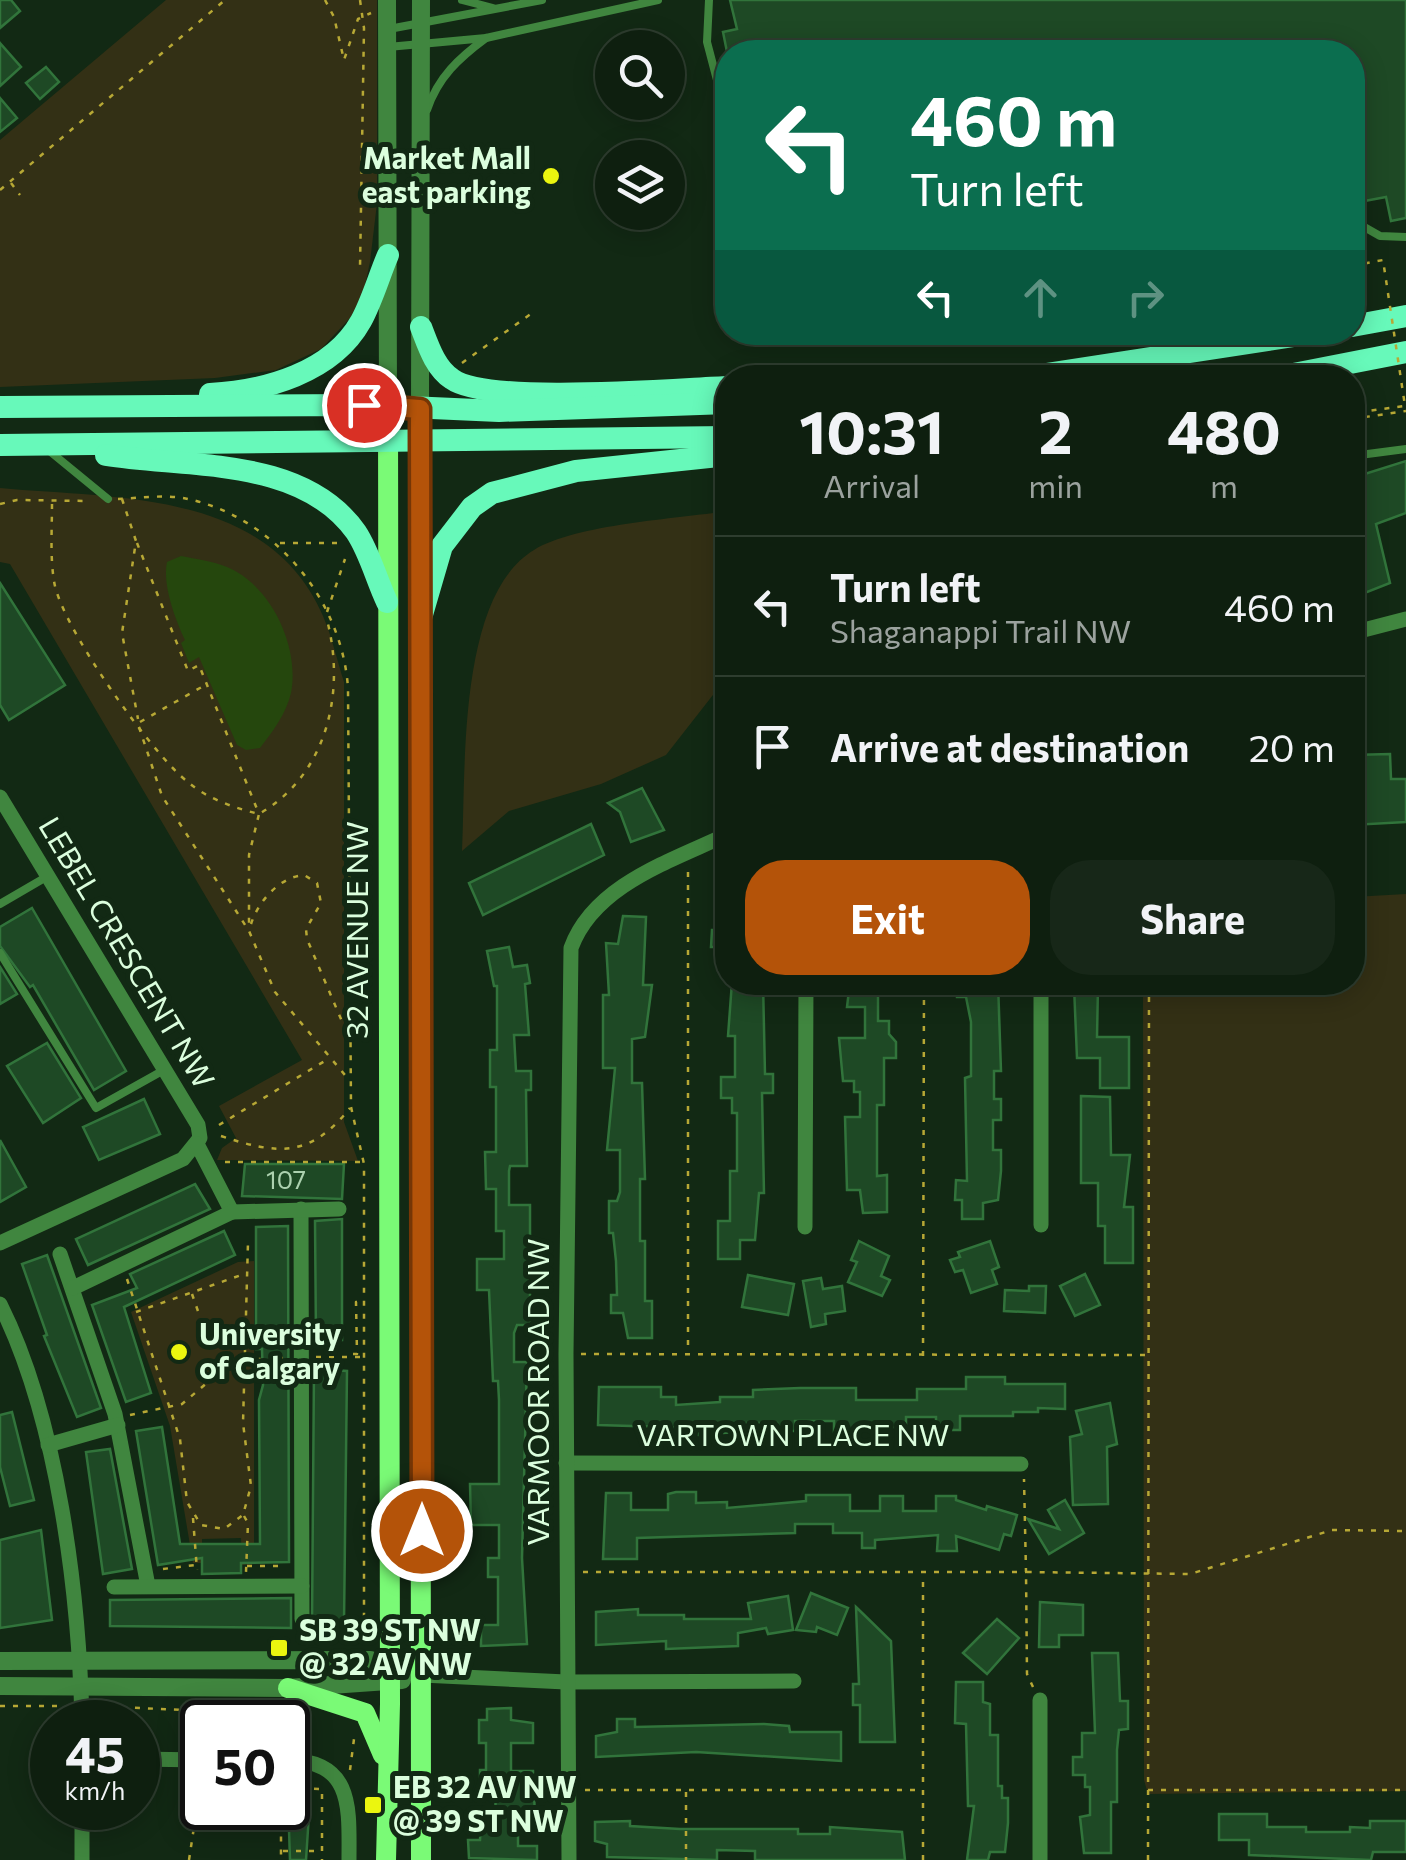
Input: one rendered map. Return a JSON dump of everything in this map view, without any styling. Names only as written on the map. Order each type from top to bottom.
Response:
[{"type":"main road","points":[[74,406],[106,398],[257,387],[318,365],[361,322],[388,255]]},
{"type":"main road","points":[[1365,324],[1406,316]]},
{"type":"main road","points":[[420,327],[450,378],[472,387],[509,392],[715,387]]},
{"type":"main road","points":[[1105,365],[1235,345]]},
{"type":"main road","points":[[1340,365],[1406,352]]},
{"type":"main road","points":[[0,407],[583,410],[715,404]]},
{"type":"main road","name":"32 AVENUE NW","points":[[386,1860],[375,1762],[389,1673],[388,406]]},
{"type":"main road","points":[[420,409],[421,1860]]},
{"type":"main road","points":[[0,445],[715,436]]},
{"type":"main road","points":[[44,446],[238,470],[299,488],[348,522],[367,552],[387,602]]},
{"type":"main road","points":[[421,618],[442,546],[472,507],[492,493],[576,471],[715,456]]},
{"type":"main road","points":[[288,1688],[365,1713],[375,1762]]},
{"type":"street","points":[[420,0],[420,409]]},
{"type":"street","name":"32 AVENUE NW","points":[[385,22],[388,406]]},
{"type":"street","points":[[1365,630],[1406,619]]},
{"type":"street","name":"LEBEL CRESCENT NW","points":[[2,806],[198,1125],[197,1144],[232,1212]]},
{"type":"street","name":"VARMOOR ROAD NW","points":[[569,1860],[566,1354],[567,996],[571,948],[580,926],[614,892],[715,841]]},
{"type":"street","points":[[805,1226],[806,995]]},
{"type":"street","points":[[1041,995],[1041,1225]]},
{"type":"street","points":[[0,1243],[183,1159],[197,1144]]},
{"type":"street","points":[[301,1209],[302,1620]]},
{"type":"street","points":[[73,1288],[232,1212],[340,1209]]},
{"type":"street","points":[[60,1254],[123,1420],[148,1586]]},
{"type":"street","points":[[0,1304],[48,1446],[72,1570],[81,1700]]},
{"type":"street","points":[[48,1446],[123,1420]]},
{"type":"street","name":"VARTOWN PLACE NW","points":[[566,1463],[1021,1464]]},
{"type":"street","points":[[114,1587],[302,1586]]},
{"type":"street","points":[[0,1661],[566,1682],[794,1681]]},
{"type":"street","points":[[0,1686],[288,1688],[389,1673]]},
{"type":"street","points":[[1040,1700],[1040,1860]]},
{"type":"street","points":[[310,1761],[338,1779],[348,1802],[349,1860]]},
{"type":"street","points":[[82,1830],[82,1860]]},
{"type":"lane","points":[[462,0],[502,9]]},
{"type":"lane","points":[[385,22],[421,24],[542,0]]},
{"type":"lane","points":[[385,22],[421,44],[486,38],[658,0]]},
{"type":"lane","points":[[708,0],[707,42],[715,72]]},
{"type":"lane","points":[[421,127],[433,92],[455,61],[486,38]]},
{"type":"lane","points":[[1365,227],[1380,236],[1406,237]]},
{"type":"lane","points":[[44,446],[108,500]]},
{"type":"lane","points":[[1365,454],[1406,449]]},
{"type":"lane","points":[[0,904],[48,876]]},
{"type":"lane","points":[[0,952],[96,1108],[164,1070]]},
{"type":"path","points":[[0,190],[225,0]]},
{"type":"path","points":[[325,0],[334,17],[344,60],[362,14]]},
{"type":"path","points":[[360,0],[360,276]]},
{"type":"path","points":[[362,14],[385,22]]},
{"type":"path","points":[[10,182],[20,195]]},
{"type":"path","points":[[1365,263],[1382,260],[1405,406],[1365,411]]},
{"type":"path","points":[[457,366],[535,311]]},
{"type":"path","points":[[1365,416],[1406,411]]},
{"type":"path","points":[[122,498],[188,670],[198,665],[258,814],[249,855],[249,930]]},
{"type":"path","points":[[0,504],[16,500],[52,503],[187,498],[231,515],[278,543],[307,578],[344,659],[348,688],[351,1106],[363,1162],[364,1630],[370,1639]]},
{"type":"path","points":[[52,503],[54,583],[65,616],[86,653],[163,758],[190,785],[258,814]]},
{"type":"path","points":[[278,543],[350,541]]},
{"type":"path","points":[[136,542],[122,633],[128,684],[162,796],[249,930],[275,992],[351,1082]]},
{"type":"path","points":[[258,814],[276,804],[296,782],[320,746],[331,717],[336,652],[326,615],[334,583],[351,550]]},
{"type":"path","points":[[138,722],[206,684]]},
{"type":"path","points":[[688,871],[688,1356]]},
{"type":"path","points":[[249,930],[260,906],[282,881],[304,875],[317,883],[321,903],[306,928],[306,939],[350,1040]]},
{"type":"path","points":[[924,995],[924,1356]]},
{"type":"path","points":[[1148,1860],[1149,995]]},
{"type":"path","points":[[219,1125],[330,1058]]},
{"type":"path","points":[[221,1136],[263,1148],[295,1148],[323,1137],[351,1106]]},
{"type":"path","points":[[220,1162],[363,1162]]},
{"type":"path","points":[[193,1516],[213,1530],[230,1527],[243,1515],[251,1486],[243,1423],[248,1357],[248,1242]]},
{"type":"path","points":[[121,1266],[180,1438],[184,1487],[193,1516],[196,1586]]},
{"type":"path","points":[[135,1312],[248,1272]]},
{"type":"path","points":[[191,1292],[200,1314]]},
{"type":"path","points":[[352,1354],[357,1354],[356,1302],[365,1302]]},
{"type":"path","points":[[566,1354],[1150,1355]]},
{"type":"path","points":[[123,1420],[170,1408],[198,1394],[226,1363],[248,1357],[294,1358]]},
{"type":"path","points":[[309,1358],[365,1358]]},
{"type":"path","points":[[1021,1464],[1026,1494],[1026,1674],[1040,1700]]},
{"type":"path","points":[[243,1515],[248,1523],[246,1586]]},
{"type":"path","points":[[566,1572],[1151,1574],[1208,1570],[1332,1530],[1406,1531]]},
{"type":"path","points":[[156,1570],[197,1564]]},
{"type":"path","points":[[246,1566],[302,1566]]},
{"type":"path","points":[[923,1860],[924,1574]]},
{"type":"path","points":[[0,1706],[30,1706]]},
{"type":"path","points":[[160,1709],[325,1718]]},
{"type":"path","points":[[349,1772],[355,1733]]},
{"type":"path","points":[[352,1758],[375,1762]]},
{"type":"path","points":[[310,1789],[322,1789],[322,1860]]},
{"type":"path","points":[[569,1790],[924,1790]]},
{"type":"path","points":[[686,1790],[686,1860]]},
{"type":"path","points":[[1148,1790],[1406,1790]]},
{"type":"path","points":[[189,1860],[194,1830]]},
{"type":"path","points":[[281,1830],[281,1860]]},
{"type":"path","points":[[282,1852],[322,1851]]},
{"type":"shaded area","points":[[166,0],[377,0],[377,203],[364,290],[351,317],[321,349],[276,370],[215,378],[0,387],[0,140]]},
{"type":"shaded area","points":[[0,488],[139,500],[184,508],[227,523],[266,544],[298,574],[323,616],[344,682],[344,1122],[358,1161],[217,1160],[222,1148],[236,1138],[219,1106],[302,1060],[10,564],[0,562]]},
{"type":"shaded area","points":[[715,513],[715,692],[666,755],[601,784],[509,811],[462,851],[471,688],[478,644],[491,605],[509,573],[534,550],[575,534]]},
{"type":"shaded area","points":[[181,556],[222,565],[243,576],[257,588],[279,620],[291,656],[291,693],[260,748],[246,750],[237,745],[199,657],[189,663],[166,581],[167,562]]},
{"type":"shaded area","points":[[1406,894],[1406,1791],[1148,1794],[1144,1780],[1143,995],[1365,995],[1365,896]]},
{"type":"shaded area","points":[[254,1261],[254,1564],[242,1565],[241,1538],[202,1539],[202,1563],[193,1563],[170,1426],[131,1312],[238,1262]]},
{"type":"building","points":[[0,0],[11,0],[20,11],[0,28]]},
{"type":"building","points":[[730,0],[1406,0],[1406,218],[1391,221],[1386,197],[1365,201],[1365,40],[725,40],[723,32],[737,29]]},
{"type":"building","points":[[0,43],[21,67],[0,86]]},
{"type":"building","points":[[46,67],[59,82],[40,99],[26,83]]},
{"type":"building","points":[[0,98],[17,118],[0,132]]},
{"type":"building","points":[[1406,461],[1406,513],[1376,524],[1390,583],[1365,593],[1365,474]]},
{"type":"building","points":[[0,583],[65,685],[9,720],[0,705]]},
{"type":"building","points":[[1390,754],[1391,779],[1406,779],[1406,822],[1365,824],[1365,755]]},
{"type":"building","points":[[642,788],[664,830],[631,842],[620,812],[608,803]]},
{"type":"building","points":[[591,824],[604,855],[483,915],[469,883]]},
{"type":"building","points":[[32,908],[126,1071],[94,1090],[33,985],[30,987],[0,946],[0,927]]},
{"type":"building","points":[[623,916],[646,917],[643,985],[652,985],[645,1037],[632,1039],[632,1083],[642,1083],[645,1179],[640,1179],[640,1241],[645,1241],[645,1301],[652,1301],[652,1338],[628,1338],[623,1313],[611,1313],[611,1295],[617,1295],[609,1201],[617,1201],[620,1192],[620,1150],[607,1150],[615,1068],[603,1068],[603,995],[609,995],[606,943],[618,944]]},
{"type":"building","points":[[509,947],[513,967],[527,965],[530,983],[525,984],[529,1035],[514,1035],[516,1071],[531,1071],[531,1090],[526,1090],[527,1166],[510,1166],[509,1171],[509,1205],[530,1205],[530,1325],[517,1325],[514,1333],[514,1362],[527,1362],[522,1558],[527,1644],[481,1646],[481,1625],[498,1625],[498,1577],[488,1577],[488,1558],[499,1558],[499,1525],[471,1525],[470,1484],[499,1484],[499,1400],[498,1381],[493,1381],[489,1290],[477,1290],[477,1259],[504,1259],[504,1231],[496,1231],[496,1189],[486,1189],[485,1152],[496,1152],[496,1087],[490,1087],[490,1050],[497,1050],[497,986],[487,951]]},
{"type":"building","points":[[0,967],[17,994],[0,1004]]},
{"type":"building","points":[[731,995],[763,995],[765,1074],[773,1074],[773,1093],[762,1093],[764,1193],[759,1193],[755,1240],[740,1240],[740,1259],[718,1259],[718,1221],[730,1221],[730,1171],[737,1171],[737,1113],[732,1113],[732,1098],[721,1098],[721,1077],[735,1077],[735,1036],[728,1036]]},
{"type":"building","points":[[848,995],[878,995],[878,1021],[889,1021],[889,1034],[896,1042],[896,1058],[884,1058],[884,1105],[877,1105],[877,1176],[887,1175],[887,1212],[863,1213],[860,1190],[847,1190],[845,1117],[860,1117],[860,1092],[854,1092],[854,1081],[843,1081],[839,1038],[865,1038],[865,1007],[847,1007]]},
{"type":"building","points":[[998,995],[1001,1071],[994,1071],[994,1099],[1001,1099],[1001,1120],[993,1120],[993,1150],[1001,1150],[1001,1171],[998,1200],[983,1203],[983,1219],[962,1219],[962,1200],[955,1200],[956,1180],[967,1181],[965,1078],[971,1076],[971,1022],[966,997],[957,997]]},
{"type":"building","points":[[1074,995],[1098,995],[1097,1037],[1129,1037],[1129,1088],[1100,1088],[1100,1058],[1077,1058]]},
{"type":"building","points":[[47,1043],[81,1098],[43,1123],[7,1066]]},
{"type":"building","points":[[1081,1096],[1110,1097],[1111,1155],[1130,1155],[1124,1207],[1133,1207],[1133,1263],[1105,1263],[1105,1226],[1098,1226],[1098,1183],[1081,1183]]},
{"type":"building","points":[[144,1099],[160,1134],[99,1160],[83,1127]]},
{"type":"building","points":[[0,1140],[26,1187],[0,1202]]},
{"type":"building","points":[[245,1164],[344,1164],[342,1199],[242,1196]]},
{"type":"building","points":[[195,1184],[210,1209],[88,1265],[76,1239]]},
{"type":"building","points":[[342,1219],[342,1340],[316,1340],[315,1221]]},
{"type":"building","points":[[288,1226],[289,1562],[241,1563],[241,1573],[202,1574],[202,1558],[158,1565],[136,1431],[162,1427],[180,1544],[260,1544],[259,1400],[263,1385],[262,1349],[256,1349],[256,1227]]},
{"type":"building","points":[[224,1231],[235,1255],[124,1307],[151,1393],[126,1402],[92,1305],[137,1288],[130,1274]]},
{"type":"building","points":[[859,1241],[889,1256],[881,1276],[890,1280],[882,1296],[848,1282],[857,1262],[851,1260]]},
{"type":"building","points":[[990,1241],[999,1267],[992,1270],[997,1284],[971,1293],[963,1270],[955,1272],[950,1260],[960,1257],[958,1252]]},
{"type":"building","points":[[47,1255],[101,1408],[77,1417],[44,1336],[47,1335],[22,1264]]},
{"type":"building","points":[[1085,1274],[1100,1305],[1075,1316],[1060,1286]]},
{"type":"building","points":[[748,1275],[794,1284],[788,1315],[742,1307]]},
{"type":"building","points":[[821,1278],[823,1289],[842,1286],[845,1311],[825,1314],[826,1324],[811,1327],[803,1281]]},
{"type":"building","points":[[1029,1286],[1046,1286],[1045,1313],[1004,1311],[1005,1290],[1029,1291]]},
{"type":"building","points":[[314,1369],[347,1371],[344,1623],[312,1623]]},
{"type":"building","points":[[966,1377],[1005,1377],[1005,1384],[1065,1384],[1065,1409],[1038,1408],[1038,1412],[1013,1412],[1013,1416],[960,1416],[960,1430],[936,1430],[936,1417],[906,1417],[906,1427],[856,1427],[856,1432],[834,1432],[834,1421],[795,1421],[795,1431],[777,1431],[777,1423],[747,1423],[747,1431],[699,1435],[699,1428],[598,1425],[599,1387],[661,1387],[661,1397],[676,1397],[676,1405],[720,1402],[720,1397],[753,1397],[753,1390],[800,1388],[856,1388],[856,1400],[917,1400],[917,1389],[966,1389]]},
{"type":"building","points":[[1110,1403],[1117,1444],[1107,1447],[1108,1504],[1073,1505],[1070,1437],[1082,1434],[1076,1411]]},
{"type":"building","points":[[12,1412],[34,1500],[10,1506],[0,1467],[0,1415]]},
{"type":"building","points":[[110,1449],[132,1569],[103,1574],[86,1452]]},
{"type":"building","points":[[696,1492],[696,1503],[727,1502],[727,1508],[806,1501],[806,1495],[850,1495],[850,1511],[880,1511],[880,1496],[903,1496],[903,1511],[936,1511],[936,1496],[956,1496],[956,1500],[986,1510],[987,1506],[1017,1515],[1011,1536],[1004,1534],[999,1550],[956,1536],[957,1551],[937,1551],[938,1535],[875,1540],[875,1548],[862,1548],[862,1533],[833,1533],[833,1524],[795,1524],[795,1533],[637,1538],[637,1559],[603,1559],[606,1493],[631,1493],[631,1510],[668,1510],[668,1494]]},
{"type":"building","points":[[1065,1500],[1084,1533],[1049,1554],[1028,1519],[1059,1529],[1048,1510]]},
{"type":"building","points":[[41,1530],[52,1620],[0,1628],[0,1540]]},
{"type":"building","points":[[811,1593],[848,1608],[837,1635],[817,1627],[816,1632],[796,1630]]},
{"type":"building","points":[[788,1596],[793,1630],[768,1634],[766,1628],[738,1633],[738,1646],[666,1649],[666,1641],[596,1645],[596,1612],[638,1609],[638,1615],[751,1619],[748,1603]]},
{"type":"building","points":[[291,1598],[291,1628],[110,1626],[110,1600]]},
{"type":"building","points":[[1040,1602],[1083,1605],[1083,1635],[1059,1635],[1059,1647],[1039,1647]]},
{"type":"building","points":[[856,1607],[891,1641],[895,1742],[860,1742],[860,1705],[853,1705],[853,1684],[859,1684]]},
{"type":"building","points":[[997,1619],[1019,1638],[987,1674],[963,1653]]},
{"type":"building","points":[[1092,1653],[1118,1653],[1120,1701],[1128,1701],[1128,1729],[1119,1730],[1117,1802],[1111,1802],[1111,1853],[1084,1853],[1080,1817],[1090,1815],[1090,1787],[1085,1787],[1085,1775],[1073,1775],[1073,1757],[1082,1757],[1082,1733],[1095,1733]]},
{"type":"building","points":[[956,1682],[983,1682],[983,1702],[990,1704],[990,1735],[998,1735],[998,1786],[1002,1786],[1002,1798],[1008,1798],[1008,1823],[1005,1852],[990,1852],[988,1860],[967,1860],[974,1806],[968,1806],[966,1724],[955,1723]]},
{"type":"building","points":[[511,1708],[511,1720],[533,1723],[533,1743],[511,1743],[511,1771],[533,1771],[535,1816],[518,1816],[518,1846],[537,1846],[537,1860],[469,1858],[468,1840],[480,1840],[481,1821],[495,1817],[496,1791],[480,1785],[480,1770],[486,1770],[486,1743],[479,1743],[479,1720],[487,1720],[487,1709]]},
{"type":"building","points":[[617,1719],[635,1719],[635,1727],[764,1724],[789,1726],[790,1732],[841,1732],[841,1761],[696,1752],[596,1757],[596,1736],[617,1732]]},
{"type":"building","points":[[1219,1814],[1267,1814],[1267,1827],[1306,1827],[1306,1832],[1350,1832],[1350,1827],[1370,1828],[1370,1821],[1406,1821],[1406,1852],[1373,1852],[1371,1860],[1249,1855],[1249,1840],[1219,1840]]},
{"type":"building","points":[[630,1821],[630,1826],[680,1829],[798,1829],[798,1834],[830,1834],[830,1827],[902,1832],[905,1860],[755,1860],[755,1851],[717,1850],[717,1860],[607,1857],[607,1844],[595,1841],[595,1822]]},
{"type":"building","points":[[289,1830],[308,1830],[306,1860],[290,1860]]},
{"type":"place","name":"Market Mall east parking","points":[[551,176]]},
{"type":"place","name":"University of Calgary","points":[[179,1352]]},
{"type":"place","name":"SB 39 ST NW @ 32 AV NW","points":[[279,1648]]},
{"type":"place","name":"EB 32 AV NW @ 39 ST NW","points":[[373,1805]]},
{"type":"route","points":[[364,405],[420,409],[422,1531]]}]
